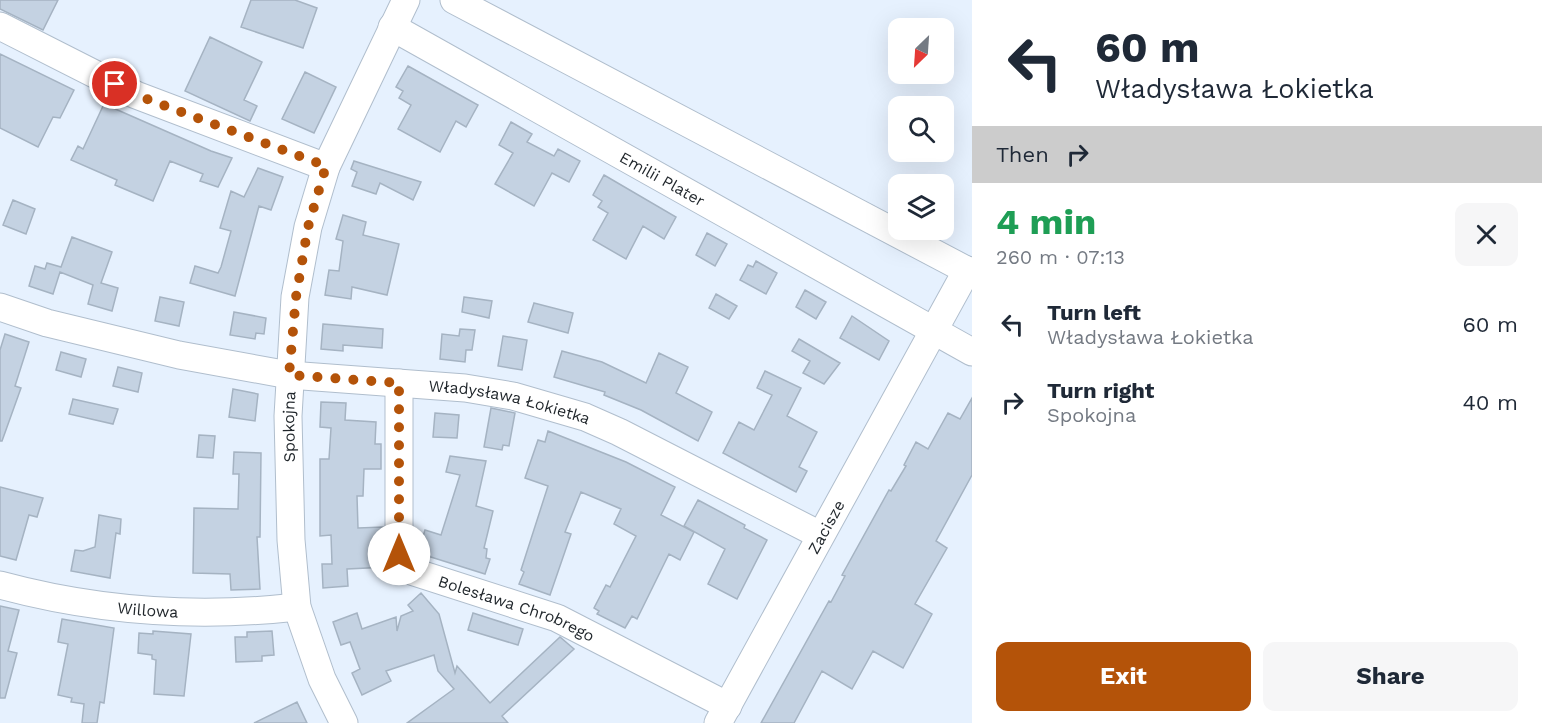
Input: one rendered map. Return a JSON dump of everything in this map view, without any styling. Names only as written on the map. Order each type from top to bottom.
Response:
[{"type":"street","name":"Spokojna","points":[[344,723],[322,679],[297,607],[291,540],[289,375],[296,297],[308,227],[326,166],[406,0]]},
{"type":"street","points":[[454,0],[970,272]]},
{"type":"street","points":[[0,26],[136,95],[326,166]]},
{"type":"street","name":"Emilii Plater","points":[[392,27],[934,331]]},
{"type":"street","name":"Zacisze","points":[[723,715],[820,535],[934,331],[970,272]]},
{"type":"street","name":"Władysława Łokietka","points":[[0,307],[47,323],[179,355],[289,375],[399,383],[513,396],[585,417],[820,535]]},
{"type":"street","points":[[934,331],[972,352]]},
{"type":"street","name":"Bolesława Chrobrego","points":[[399,383],[399,554],[405,566],[435,579],[557,618],[723,715]]},
{"type":"street","name":"Willowa","points":[[0,585],[38,595],[107,605],[193,613],[297,607]]},
{"type":"building","points":[[0,0],[58,0],[43,30],[0,9]]},
{"type":"building","points":[[251,0],[295,0],[317,8],[303,48],[241,27]]},
{"type":"building","points":[[210,37],[262,62],[244,100],[257,106],[250,121],[185,91]]},
{"type":"building","points":[[0,54],[74,90],[60,118],[53,117],[38,147],[0,128]]},
{"type":"building","points":[[408,66],[478,105],[466,127],[456,121],[440,152],[398,129],[411,105],[399,98],[403,91],[396,87]]},
{"type":"building","points":[[305,72],[336,87],[314,133],[282,119]]},
{"type":"building","points":[[104,104],[232,158],[218,187],[200,181],[203,174],[170,161],[153,201],[115,185],[117,180],[71,160],[78,146],[83,149]]},
{"type":"building","points":[[511,122],[532,134],[527,142],[554,156],[558,149],[580,161],[569,182],[552,173],[534,206],[495,184],[513,153],[499,145]]},
{"type":"building","points":[[354,161],[421,182],[413,200],[380,183],[376,194],[352,186],[357,172],[351,169]]},
{"type":"building","points":[[258,168],[283,177],[271,210],[259,206],[235,296],[190,283],[195,266],[218,273],[231,231],[220,228],[231,191],[244,197]]},
{"type":"building","points":[[604,175],[676,217],[664,239],[643,226],[626,259],[593,240],[608,213],[598,207],[602,201],[593,195]]},
{"type":"building","points":[[13,200],[35,209],[26,234],[3,225]]},
{"type":"building","points":[[343,215],[366,222],[363,235],[399,244],[387,295],[352,287],[351,299],[325,295],[329,270],[339,271],[343,241],[336,239]]},
{"type":"building","points":[[707,233],[727,244],[715,266],[696,255]]},
{"type":"building","points":[[72,237],[112,252],[101,283],[118,288],[112,311],[88,304],[93,285],[60,272],[53,294],[29,286],[35,266],[45,269],[47,263],[61,267]]},
{"type":"building","points":[[756,261],[777,273],[766,294],[740,280],[748,265],[753,267]]},
{"type":"building","points":[[805,290],[826,302],[816,319],[796,307]]},
{"type":"building","points":[[716,294],[737,306],[729,319],[709,308]]},
{"type":"building","points":[[160,297],[184,302],[179,326],[155,321]]},
{"type":"building","points":[[464,297],[492,301],[489,318],[462,312]]},
{"type":"building","points":[[534,303],[573,313],[568,333],[528,322]]},
{"type":"building","points":[[234,312],[266,318],[264,334],[256,333],[255,339],[230,335]]},
{"type":"building","points":[[852,316],[889,341],[879,360],[840,338]]},
{"type":"building","points":[[323,324],[383,329],[382,348],[343,345],[343,351],[321,349]]},
{"type":"building","points":[[460,329],[475,330],[472,350],[466,350],[465,362],[440,359],[442,334],[459,336]]},
{"type":"building","points":[[5,334],[29,342],[15,386],[21,388],[2,441],[0,441],[0,350]]},
{"type":"building","points":[[503,336],[527,340],[522,370],[498,366]]},
{"type":"building","points":[[799,339],[840,363],[824,384],[803,373],[810,361],[792,351]]},
{"type":"building","points":[[562,351],[602,362],[646,383],[659,353],[688,367],[676,393],[712,412],[698,441],[641,410],[604,395],[605,392],[554,377]]},
{"type":"building","points":[[61,352],[86,359],[81,377],[56,370]]},
{"type":"building","points":[[118,367],[142,373],[138,392],[113,386]]},
{"type":"building","points":[[765,371],[801,388],[787,416],[817,432],[799,467],[807,471],[796,492],[723,453],[739,422],[754,430],[772,395],[757,388]]},
{"type":"building","points":[[233,389],[258,394],[255,421],[229,417]]},
{"type":"building","points":[[972,398],[972,475],[936,541],[947,548],[915,604],[932,614],[903,668],[873,651],[852,689],[822,671],[794,723],[761,723],[829,601],[831,602],[845,576],[842,575],[889,490],[891,491],[906,466],[904,465],[916,442],[928,449],[948,413],[960,419]]},
{"type":"building","points":[[73,399],[118,409],[113,424],[69,414]]},
{"type":"building","points":[[321,402],[346,403],[345,420],[376,422],[375,444],[381,444],[381,469],[364,469],[363,496],[357,496],[358,528],[383,527],[383,555],[388,567],[347,569],[348,586],[323,588],[322,564],[332,564],[331,535],[320,536],[320,459],[329,459],[331,428],[320,427]]},
{"type":"building","points":[[491,408],[515,413],[509,446],[503,445],[502,450],[484,447]]},
{"type":"building","points":[[435,413],[459,415],[457,438],[433,437]]},
{"type":"building","points":[[548,431],[626,462],[675,487],[661,515],[694,532],[680,560],[669,554],[637,619],[632,616],[625,628],[597,614],[599,611],[594,608],[606,585],[610,587],[636,536],[614,524],[621,509],[581,492],[565,532],[571,534],[550,595],[519,584],[524,572],[521,570],[548,486],[525,478],[538,440],[545,442]]},
{"type":"building","points":[[199,435],[215,436],[213,458],[197,457]]},
{"type":"building","points":[[234,452],[261,453],[260,537],[257,537],[260,589],[231,590],[230,574],[193,573],[194,508],[238,509],[239,474],[233,474]]},
{"type":"building","points":[[450,456],[486,461],[476,506],[493,511],[484,548],[487,549],[486,558],[490,559],[485,574],[418,553],[425,530],[441,535],[460,475],[446,472]]},
{"type":"building","points":[[0,487],[43,498],[37,517],[29,515],[16,560],[0,556]]},
{"type":"building","points":[[698,500],[745,525],[744,528],[767,540],[737,599],[708,584],[725,549],[684,526]]},
{"type":"building","points":[[99,515],[121,519],[120,534],[116,533],[110,578],[71,571],[75,550],[83,551],[95,547]]},
{"type":"building","points":[[421,593],[439,614],[455,673],[457,666],[490,703],[560,637],[574,649],[502,716],[508,723],[407,723],[454,689],[438,671],[434,655],[386,671],[391,681],[362,695],[352,673],[360,669],[350,642],[341,645],[333,622],[357,613],[362,629],[396,617],[397,631],[401,616],[413,611],[408,605]]},
{"type":"building","points":[[0,606],[19,610],[8,651],[17,653],[5,698],[0,698]]},
{"type":"building","points":[[473,613],[523,629],[518,645],[468,630]]},
{"type":"building","points":[[62,619],[114,628],[104,703],[100,702],[97,723],[82,723],[84,704],[71,702],[72,698],[58,695],[68,644],[58,642]]},
{"type":"building","points":[[153,631],[191,634],[184,696],[154,694],[156,660],[152,659],[152,655],[138,653],[139,633],[153,634]]},
{"type":"building","points":[[272,631],[274,655],[262,656],[262,661],[236,662],[235,637],[247,637],[247,632]]},
{"type":"building","points":[[297,702],[307,723],[254,723]]},
{"type":"route","points":[[115,84],[136,95],[326,166],[308,227],[296,297],[289,375],[399,383],[399,554]]}]
